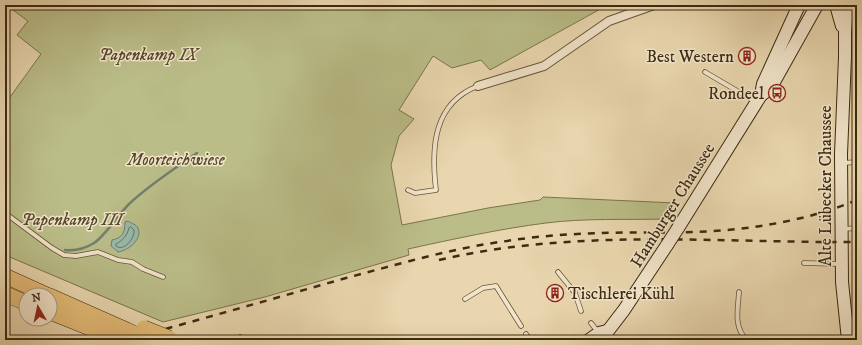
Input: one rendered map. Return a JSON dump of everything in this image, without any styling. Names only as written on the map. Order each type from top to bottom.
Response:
[{"type":"highway","points":[[5,276],[29,287]]},
{"type":"highway","points":[[5,294],[18,299]]},
{"type":"highway","points":[[58,300],[145,334],[171,339]]},
{"type":"highway","points":[[82,310],[112,337]]},
{"type":"highway","points":[[58,316],[112,337],[145,334]]},
{"type":"main road","name":"Hamburger Chaussee","points":[[759,99],[763,84],[799,5]]},
{"type":"main road","name":"Hamburger Chaussee","points":[[589,340],[603,334],[624,310],[668,245],[759,99],[770,89],[817,5]]},
{"type":"main road","name":"Alte Lübecker Chaussee","points":[[836,5],[845,33]]},
{"type":"main road","name":"Alte Lübecker Chaussee","points":[[847,5],[841,163],[842,291],[848,340]]},
{"type":"street","points":[[478,86],[544,66],[609,21],[654,5]]},
{"type":"lane","points":[[705,72],[759,99]]},
{"type":"lane","points":[[408,190],[415,193],[436,190],[434,176],[434,143],[444,114],[455,99],[466,90],[478,86]]},
{"type":"lane","points":[[841,163],[857,162]]},
{"type":"lane","points":[[5,213],[52,248],[64,255],[76,256],[98,252],[118,260],[132,262],[143,269],[163,277]]},
{"type":"lane","points":[[842,230],[857,228]]},
{"type":"lane","points":[[804,263],[842,264]]},
{"type":"lane","points":[[558,272],[575,293],[581,311]]},
{"type":"lane","points":[[465,299],[483,288],[496,286],[521,326]]},
{"type":"lane","points":[[739,292],[737,320],[739,329],[747,340]]},
{"type":"lane","points":[[591,323],[603,334]]},
{"type":"lane","points":[[526,334],[530,340]]},
{"type":"green space","name":"Moorteichwiese","points":[[6,5],[612,5],[604,7],[490,70],[481,60],[452,68],[433,56],[399,110],[414,119],[399,136],[391,165],[402,225],[488,208],[540,200],[543,197],[676,203],[665,219],[561,221],[494,231],[408,249],[409,255],[265,297],[163,322],[5,255],[5,104],[41,54],[17,35],[28,21]]},
{"type":"water","points":[[128,221],[137,227],[139,232],[138,237],[136,241],[126,250],[118,252],[111,246],[112,240],[121,236],[125,222]]},
{"type":"waterway","points":[[65,250],[80,249],[94,243],[102,236],[125,208],[145,190],[197,153]]},
{"type":"railway","points":[[125,340],[346,278],[426,257],[487,244],[519,239],[566,235],[695,232],[757,227],[818,214],[857,200]]},
{"type":"railway","points":[[439,260],[491,250],[543,244],[595,241],[647,239],[857,242]]},
{"type":"place","name":"Best Western","points":[[747,56]]},
{"type":"place","name":"Rondeel","points":[[777,93]]},
{"type":"place","name":"Tischlerei Kühl","points":[[555,293]]},
{"type":"park label","name":"Papenkamp IX","points":[[148,54]]},
{"type":"park label","name":"Papenkamp III","points":[[72,219]]}]
